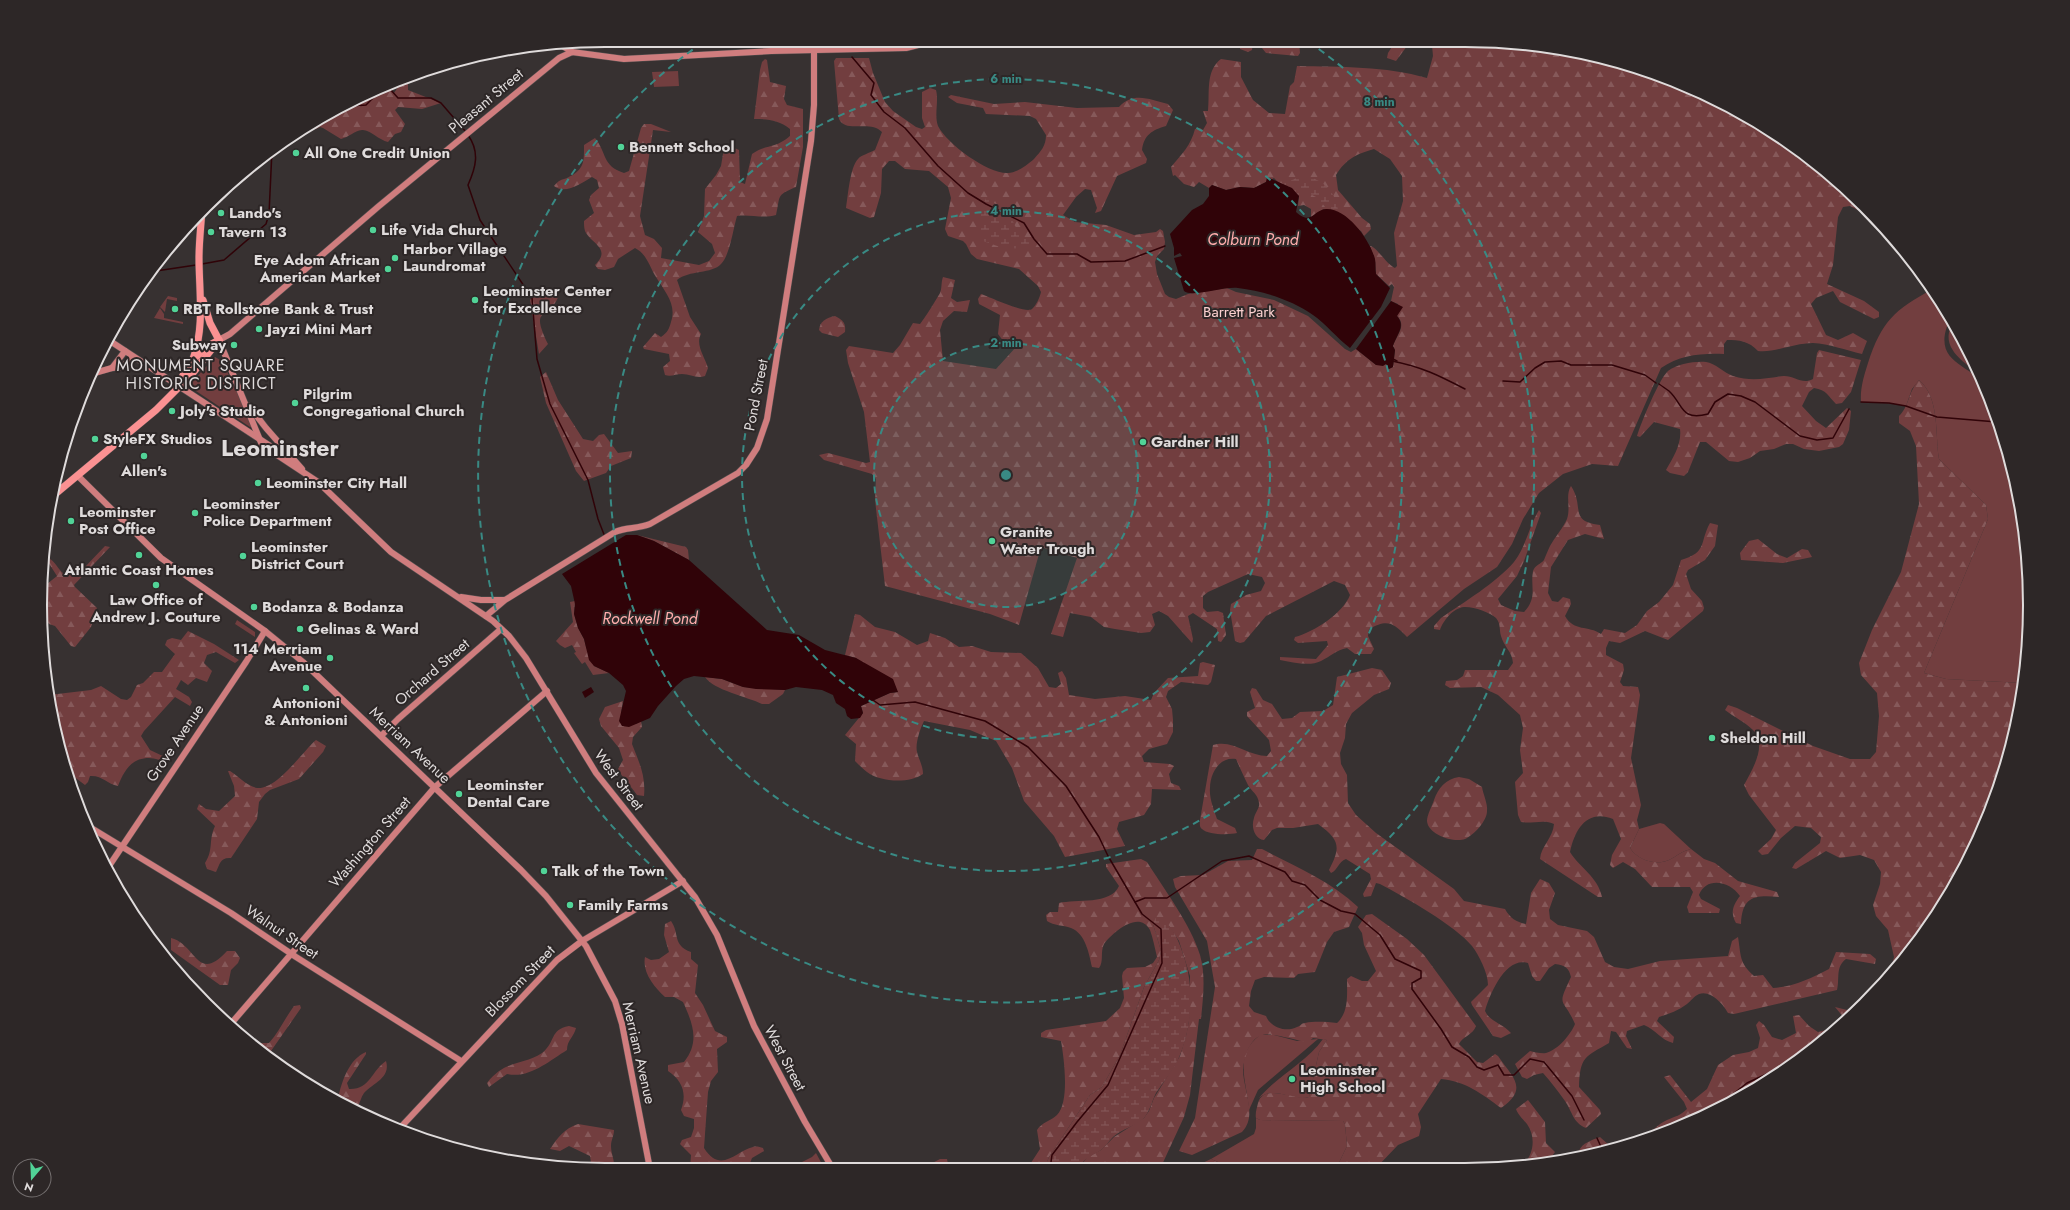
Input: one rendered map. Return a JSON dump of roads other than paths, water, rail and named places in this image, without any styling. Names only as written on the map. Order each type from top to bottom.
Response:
[{"type":"main road","points":[[193,359],[199,331],[201,294],[199,257],[201,219]]},
{"type":"main road","points":[[201,294],[210,323],[219,340]]},
{"type":"main road","points":[[179,386],[185,370],[193,359],[206,346],[219,340]]},
{"type":"main road","points":[[59,492],[152,413],[196,369],[219,340]]},
{"type":"street","points":[[566,48],[572,52],[624,59],[910,47]]},
{"type":"street","name":"Pond Street","points":[[486,616],[505,600],[609,536],[624,528],[642,528],[734,476],[746,465],[762,438],[768,414],[811,141],[814,105],[814,50]]},
{"type":"street","name":"Pleasant Street","points":[[219,340],[230,334],[471,130],[559,58],[572,52]]},
{"type":"street","points":[[219,340],[246,402],[260,441]]},
{"type":"street","name":"West Street","points":[[113,343],[260,441],[268,450],[304,473],[335,497],[391,552],[486,616],[501,629],[526,658],[596,773],[696,897],[710,921],[754,1026],[804,1122],[829,1163]]},
{"type":"street","points":[[112,368],[125,351]]},
{"type":"street","points":[[98,372],[122,367],[133,356]]},
{"type":"street","name":"West Street","points":[[246,402],[304,473]]},
{"type":"street","name":"Merriam Avenue","points":[[78,476],[161,558],[265,631],[307,665],[436,787],[543,893],[582,941],[597,965],[621,1017],[649,1163]]},
{"type":"street","points":[[458,597],[481,600],[505,600]]},
{"type":"street","name":"Orchard Street","points":[[381,736],[384,731],[501,629]]},
{"type":"street","name":"Grove Avenue","points":[[111,863],[246,662],[265,631]]},
{"type":"street","name":"Washington Street","points":[[233,1021],[436,787],[547,691]]},
{"type":"street","name":"Walnut Street","points":[[94,830],[231,913],[292,954],[461,1061]]},
{"type":"street","name":"Blossom Street","points":[[403,1125],[551,966],[582,941],[683,881]]},
{"type":"water","name":"Colburn Pond","points":[[1267,177],[1292,188],[1299,196],[1296,212],[1301,216],[1306,218],[1326,209],[1334,210],[1349,219],[1363,235],[1372,251],[1375,259],[1376,274],[1390,288],[1381,307],[1350,348],[1313,315],[1296,305],[1277,297],[1257,291],[1238,288],[1201,293],[1188,293],[1184,291],[1174,258],[1182,256],[1180,253],[1174,256],[1174,248],[1170,234],[1192,210],[1203,204],[1209,196],[1209,188],[1212,185],[1226,190],[1240,187],[1254,188],[1266,182]]},
{"type":"water","points":[[1391,301],[1403,307],[1397,316],[1400,320],[1401,327],[1393,346],[1395,350],[1393,367],[1387,370],[1388,366],[1386,364],[1383,366],[1376,365],[1356,349]]},
{"type":"water","name":"Rockwell Pond","points":[[626,535],[637,535],[654,541],[689,560],[767,630],[799,635],[825,650],[856,658],[893,679],[898,692],[890,693],[861,706],[863,713],[860,718],[851,719],[847,716],[845,709],[836,703],[833,695],[822,690],[796,687],[785,690],[756,689],[743,687],[722,679],[694,676],[684,679],[676,686],[658,706],[650,718],[629,727],[622,726],[619,721],[626,691],[623,685],[609,673],[594,666],[589,660],[584,639],[578,628],[574,614],[575,604],[571,586],[562,574]]},
{"type":"water","points":[[591,687],[594,692],[585,698],[582,692]]},
{"type":"waterway","points":[[852,57],[874,83],[871,95],[884,112],[905,128],[938,166],[968,193],[1024,223],[1034,239],[1047,254],[1077,254],[1091,262],[1125,261],[1165,246]]},
{"type":"waterway","points":[[390,89],[398,98],[431,98],[441,103],[466,132]]},
{"type":"waterway","points":[[357,106],[366,105],[374,97]]},
{"type":"waterway","points":[[468,135],[474,147],[476,160],[468,185],[480,220],[532,298],[537,359],[550,404],[588,480],[598,519],[605,537]]},
{"type":"waterway","points":[[202,264],[224,260],[266,224],[269,214],[272,157]]},
{"type":"waterway","points":[[158,271],[196,265]]},
{"type":"waterway","points":[[1391,358],[1397,361]]},
{"type":"waterway","points":[[1392,361],[1430,372],[1465,389]]},
{"type":"waterway","points":[[1503,381],[1520,382],[1535,368],[1545,362],[1561,361],[1571,365],[1612,365],[1645,375],[1656,383]]},
{"type":"waterway","points":[[1659,384],[1674,396],[1687,413],[1692,415],[1699,416],[1708,414],[1715,402],[1728,394],[1741,396],[1755,402],[1800,436],[1817,440],[1833,438],[1849,409]]},
{"type":"waterway","points":[[1861,402],[1889,403],[1906,406],[1937,417],[1991,422]]},
{"type":"waterway","points":[[873,700],[880,705],[915,702],[985,721],[1028,747],[1066,786],[1099,837],[1108,856],[1142,914],[1161,929],[1162,963],[1108,1085],[1052,1155],[1051,1163]]},
{"type":"waterway","points":[[1135,902],[1145,898],[1167,898],[1222,861],[1249,856],[1285,872],[1292,881],[1305,885],[1320,900],[1341,911],[1355,914],[1380,935],[1395,959],[1421,971],[1421,978],[1412,983],[1412,989],[1452,1047],[1469,1057],[1477,1067],[1484,1070],[1498,1065],[1504,1075],[1514,1075],[1530,1059],[1544,1062],[1572,1096],[1584,1120]]},
{"type":"waterway","points":[[1734,1093],[1747,1083],[1768,1073]]},
{"type":"waterway","points":[[1597,1138],[1601,1146]]},
{"type":"place","name":"Bennett School","points":[[621,147]]},
{"type":"place","name":"All One Credit Union","points":[[296,153]]},
{"type":"place","name":"Lando's","points":[[221,213]]},
{"type":"place","name":"Life Vida Church","points":[[373,230]]},
{"type":"place","name":"Tavern 13","points":[[211,232]]},
{"type":"place","name":"Harbor Village Laundromat","points":[[395,258]]},
{"type":"place","name":"Eye Adom African American Market","points":[[388,269]]},
{"type":"place","name":"Leominster Center for Excellence","points":[[475,300]]},
{"type":"place","name":"RBT Rollstone Bank & Trust","points":[[175,309]]},
{"type":"place","name":"Jayzi Mini Mart","points":[[259,329]]},
{"type":"place","name":"Subway","points":[[234,345]]},
{"type":"place","name":"Pilgrim Congregational Church","points":[[295,403]]},
{"type":"place","name":"Joly's Studio","points":[[172,411]]},
{"type":"place","name":"StyleFX Studios","points":[[95,439]]},
{"type":"place","name":"Gardner Hill","points":[[1143,442]]},
{"type":"place","name":"Allen's","points":[[144,456]]},
{"type":"place","name":"Leominster City Hall","points":[[258,483]]},
{"type":"place","name":"Leominster Police Department","points":[[195,513]]},
{"type":"place","name":"Leominster Post Office","points":[[71,521]]},
{"type":"place","name":"Granite Water Trough","points":[[992,541]]},
{"type":"place","name":"Atlantic Coast Homes","points":[[139,555]]},
{"type":"place","name":"Leominster District Court","points":[[243,556]]},
{"type":"place","name":"Law Office of Andrew J. Couture","points":[[156,585]]},
{"type":"place","name":"Bodanza & Bodanza","points":[[254,607]]},
{"type":"place","name":"Gelinas & Ward","points":[[300,629]]},
{"type":"place","name":"114 Merriam Avenue","points":[[330,658]]},
{"type":"place","name":"Antonioni & Antonioni","points":[[306,688]]},
{"type":"place","name":"Sheldon Hill","points":[[1712,738]]},
{"type":"place","name":"Leominster Dental Care","points":[[459,794]]},
{"type":"place","name":"Talk of the Town","points":[[544,871]]},
{"type":"place","name":"Family Farms","points":[[570,905]]},
{"type":"place","name":"Leominster High School","points":[[1292,1079]]},
{"type":"district","name":"MONUMENT SQUARE HISTORIC DISTRICT","points":[[201,374]]},
{"type":"district","name":"Leominster","points":[[280,448]]},
{"type":"park label","name":"Barrett Park","points":[[1239,312]]}]
